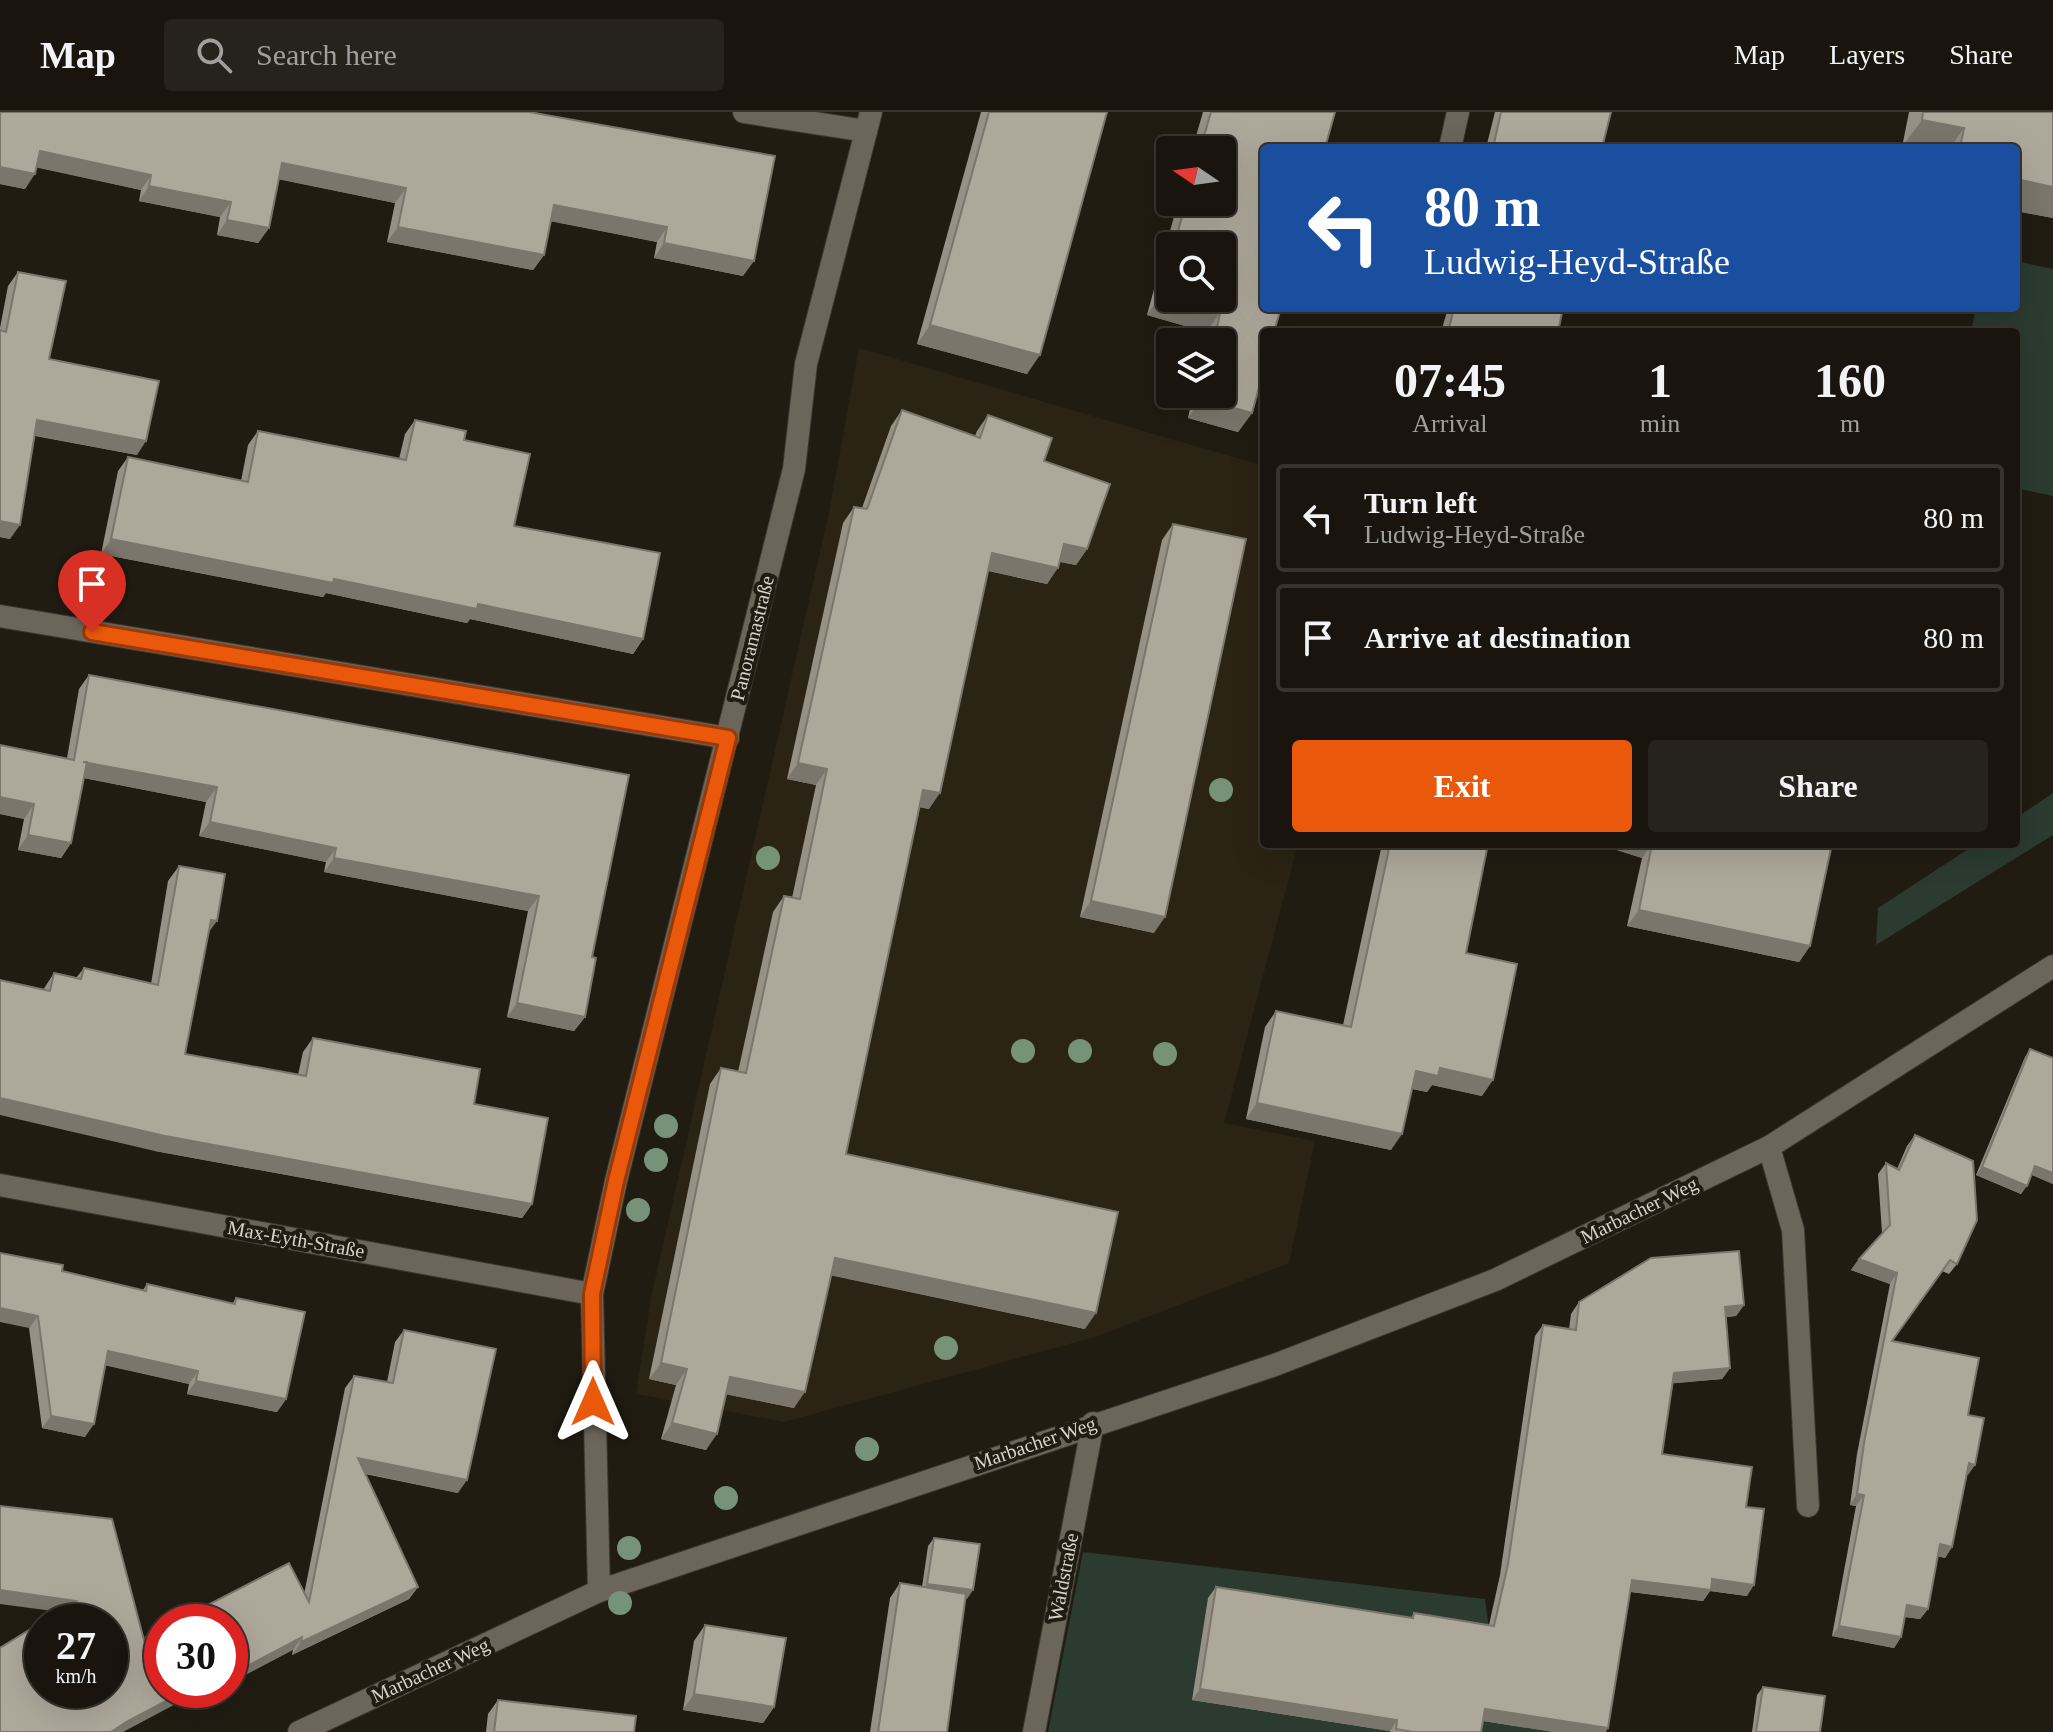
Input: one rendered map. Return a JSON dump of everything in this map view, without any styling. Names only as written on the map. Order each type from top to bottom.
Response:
[{"type":"street","points":[[744,112],[869,122]]},
{"type":"street","points":[[1451,144],[1458,112]]},
{"type":"street","name":"Panoramastraße","points":[[599,1591],[592,1294],[616,1181],[794,469],[806,364],[869,122]]},
{"type":"street","points":[[0,616],[728,738]]},
{"type":"street","name":"Marbacher Weg","points":[[299,1732],[599,1591],[781,1533],[1093,1423],[1272,1366],[1495,1280],[1769,1147],[2053,966]]},
{"type":"street","points":[[1769,1147],[1793,1230],[1808,1506]]},
{"type":"street","name":"Max-Eyth-Straße","points":[[0,1185],[592,1294]]},
{"type":"street","name":"Waldstraße","points":[[1034,1732],[1093,1423]]},
{"type":"shaded area","points":[[859,348],[1260,465],[1260,848],[1297,848],[1224,1123],[1315,1141],[1289,1263],[1095,1337],[784,1422],[636,1394],[651,1298],[829,512]]},
{"type":"green space","points":[[2020,262],[2053,269],[2053,496],[2020,489],[2020,328],[1972,328],[1975,312],[2020,312]]},
{"type":"green space","points":[[2053,793],[2053,835],[1876,945],[1878,908],[1970,848],[2020,848],[2020,815]]},
{"type":"green space","points":[[1083,1552],[1485,1599],[1490,1637],[1571,1732],[1048,1732]]},
{"type":"building","points":[[0,112],[529,112],[775,156],[754,261],[664,243],[667,227],[554,205],[544,255],[398,227],[406,188],[282,163],[269,228],[227,220],[231,202],[149,186],[151,175],[40,151],[35,174],[0,167]]},
{"type":"building","points":[[989,112],[1107,112],[1040,355],[930,325]]},
{"type":"building","points":[[1211,112],[1335,112],[1326,144],[1260,144],[1260,312],[1280,312],[1275,328],[1260,328],[1260,384],[1252,413],[1234,408],[1236,328],[1217,328],[1220,313],[1216,312],[1236,312],[1236,232],[1178,232],[1182,216],[1236,216],[1236,136],[1204,136]]},
{"type":"building","points":[[1501,112],[1611,112],[1603,144],[1494,144]]},
{"type":"building","points":[[1923,112],[2053,112],[2053,187],[2020,180],[2020,144],[1961,144],[1964,128],[1922,120]]},
{"type":"building","points":[[18,272],[66,281],[49,359],[159,381],[146,441],[37,420],[20,525],[0,521],[0,330],[6,332]]},
{"type":"building","points":[[1453,312],[1562,312],[1559,328],[1449,328]]},
{"type":"building","points":[[902,410],[980,438],[988,415],[1052,438],[1044,461],[1110,484],[1087,549],[1064,544],[1058,568],[992,553],[940,793],[923,790],[846,1154],[1118,1212],[1096,1313],[835,1258],[805,1392],[730,1377],[717,1434],[672,1423],[687,1369],[661,1363],[721,1068],[746,1073],[784,896],[800,899],[827,769],[798,763],[854,507],[867,509]]},
{"type":"building","points":[[415,420],[466,431],[464,440],[530,454],[514,526],[660,553],[643,639],[478,604],[477,609],[334,579],[333,583],[111,539],[128,457],[248,482],[258,431],[406,460]]},
{"type":"building","points":[[1173,524],[1246,539],[1165,917],[1091,901]]},
{"type":"building","points":[[89,675],[629,775],[592,957],[596,958],[585,1017],[517,1003],[539,896],[334,858],[336,848],[210,822],[217,787],[87,763],[71,843],[28,835],[34,804],[0,797],[0,745],[74,760]]},
{"type":"building","points":[[1389,848],[1487,848],[1466,953],[1517,964],[1493,1080],[1440,1068],[1438,1076],[1416,1071],[1402,1134],[1257,1103],[1276,1011],[1351,1027]]},
{"type":"building","points":[[1651,848],[1831,848],[1810,946],[1639,910]]},
{"type":"building","points":[[179,866],[225,874],[217,921],[211,920],[185,1054],[306,1076],[313,1038],[480,1069],[474,1104],[548,1118],[532,1204],[165,1136],[0,1098],[0,980],[50,991],[54,973],[81,979],[84,968],[158,985]]},
{"type":"building","points":[[2030,1049],[2053,1058],[2053,1173],[2035,1166],[2027,1186],[1982,1167]]},
{"type":"building","points":[[1915,1135],[1973,1161],[1977,1220],[1957,1264],[1950,1260],[1892,1341],[1979,1358],[1968,1415],[1984,1418],[1975,1465],[1969,1463],[1952,1547],[1940,1544],[1928,1609],[1907,1605],[1901,1637],[1839,1626],[1864,1495],[1857,1494],[1864,1443],[1897,1273],[1859,1259],[1890,1225],[1886,1163],[1899,1170]]},
{"type":"building","points":[[1739,1251],[1744,1305],[1725,1307],[1730,1368],[1674,1373],[1662,1454],[1752,1467],[1746,1507],[1764,1509],[1754,1585],[1712,1579],[1711,1590],[1632,1580],[1608,1728],[1485,1709],[1481,1732],[1413,1732],[1396,1729],[1397,1720],[1200,1689],[1216,1587],[1413,1618],[1414,1613],[1494,1626],[1508,1564],[1543,1325],[1576,1330],[1579,1302],[1651,1258]]},
{"type":"building","points":[[0,1253],[63,1265],[62,1271],[146,1291],[147,1284],[235,1304],[236,1298],[305,1312],[286,1399],[196,1381],[198,1371],[108,1351],[94,1424],[51,1416],[38,1316],[0,1308]]},
{"type":"building","points":[[404,1330],[496,1349],[467,1480],[358,1458],[418,1587],[301,1642],[302,1637],[248,1666],[248,1604],[210,1604],[289,1563],[309,1602],[354,1376],[393,1383]]},
{"type":"building","points":[[0,1506],[112,1519],[144,1640],[144,1708],[153,1708],[111,1732],[0,1732],[0,1648],[24,1633],[24,1708],[128,1708],[128,1604],[71,1604],[76,1601],[0,1590]]},
{"type":"building","points":[[934,1538],[980,1544],[973,1590],[927,1584]]},
{"type":"building","points":[[900,1583],[966,1594],[947,1732],[878,1732]]},
{"type":"building","points":[[705,1625],[786,1638],[774,1707],[694,1694]]},
{"type":"building","points":[[1763,1687],[1825,1696],[1820,1732],[1756,1732]]},
{"type":"building","points":[[498,1700],[636,1716],[634,1732],[494,1732]]},
{"type":"route","points":[[92,632],[728,738],[616,1181],[592,1294],[593,1402]]}]
